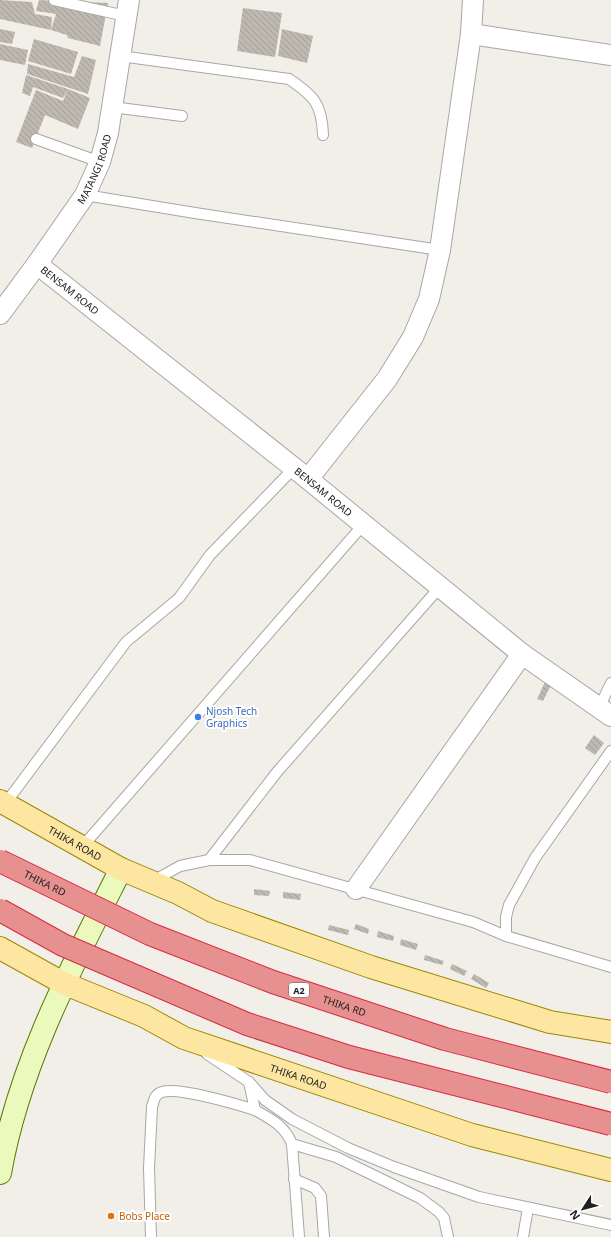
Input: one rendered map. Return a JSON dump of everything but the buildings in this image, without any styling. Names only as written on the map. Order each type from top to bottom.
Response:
[{"type":"highway","name":"THIKA RD","points":[[0,861],[150,934],[273,982],[445,1039],[611,1082]]},
{"type":"highway","points":[[0,910],[63,945],[247,1024],[349,1057],[611,1124]]},
{"type":"main road","name":"THIKA ROAD","points":[[3,802],[121,870],[152,882],[212,911],[371,967],[550,1022],[611,1032]]},
{"type":"main road","points":[[0,1173],[6,1137],[30,1067],[63,983],[121,870]]},
{"type":"main road","name":"THIKA ROAD","points":[[0,948],[63,983],[144,1016],[184,1038],[472,1135],[611,1170]]},
{"type":"street","points":[[301,474],[382,384],[413,337],[429,299],[440,250],[470,34],[473,0]]},
{"type":"street","name":"MATANGI ROAD","points":[[0,314],[38,264],[85,195],[100,162],[108,134],[127,8]]},
{"type":"street","points":[[470,34],[611,55]]},
{"type":"street","name":"BENSAM ROAD","points":[[38,264],[301,474],[522,654],[605,712]]},
{"type":"street","points":[[356,889],[522,654]]},
{"type":"lane","points":[[54,0],[127,8]]},
{"type":"lane","points":[[120,56],[289,79],[309,92],[322,115],[323,135]]},
{"type":"lane","points":[[112,107],[182,116]]},
{"type":"lane","points":[[36,139],[100,162]]},
{"type":"lane","points":[[85,195],[440,250]]},
{"type":"lane","points":[[3,802],[126,642],[179,598],[210,555],[301,474]]},
{"type":"lane","points":[[82,847],[363,524]]},
{"type":"lane","points":[[209,860],[277,772],[440,587]]},
{"type":"lane","points":[[605,712],[611,683]]},
{"type":"lane","points":[[506,936],[506,917],[509,905],[535,858],[611,751]]},
{"type":"lane","points":[[152,882],[180,866],[209,860],[250,860],[473,922],[506,936],[611,967]]},
{"type":"lane","points":[[184,1038],[249,1082],[265,1100],[292,1119],[348,1148],[394,1168],[479,1197],[611,1226]]},
{"type":"lane","points":[[249,1082],[255,1110]]},
{"type":"lane","points":[[151,1237],[149,1168],[152,1106],[154,1098],[161,1092],[180,1092],[204,1096],[255,1110],[278,1123],[288,1133],[292,1144],[298,1237]]},
{"type":"lane","points":[[292,1144],[336,1157],[420,1198],[439,1212],[444,1218],[448,1237]]},
{"type":"lane","points":[[294,1178],[315,1188],[321,1196],[324,1237]]},
{"type":"lane","points":[[523,1237],[528,1208]]},
{"type":"place","name":"Njosh Tech Graphics","points":[[198,717]]},
{"type":"place","name":"Bobs Place","points":[[111,1216]]}]
